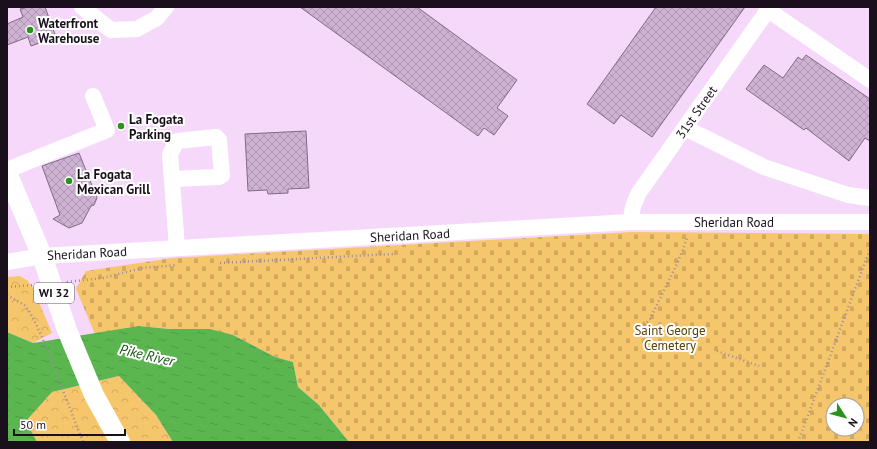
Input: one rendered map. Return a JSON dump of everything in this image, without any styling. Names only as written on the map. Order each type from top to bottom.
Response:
[{"type":"main road","name":"Sheridan Road","points":[[7,172],[42,256]]},
{"type":"main road","name":"WI 32","points":[[42,256],[50,284],[67,330],[94,395],[120,442]]},
{"type":"street","points":[[82,7],[111,30],[137,29],[157,18],[166,7]]},
{"type":"street","points":[[769,8],[870,80]]},
{"type":"street","name":"31st Street","points":[[630,222],[632,207],[638,194],[769,8]]},
{"type":"street","points":[[7,172],[107,130],[94,96]]},
{"type":"street","points":[[685,128],[764,167],[848,195],[870,198]]},
{"type":"street","points":[[172,179],[177,248]]},
{"type":"street","name":"Sheridan Road","points":[[42,256],[630,222],[870,222]]},
{"type":"street","points":[[7,252],[42,256]]},
{"type":"street","points":[[7,262],[42,256]]},
{"type":"path","points":[[636,334],[650,319],[677,264],[688,241],[690,222]]},
{"type":"path","points":[[798,442],[870,249]]},
{"type":"path","points":[[214,263],[393,254]]},
{"type":"path","points":[[7,287],[103,278],[142,268],[179,265]]},
{"type":"path","points":[[7,295],[26,306],[43,339],[83,442]]},
{"type":"path","points":[[717,351],[759,366]]},
{"type":"green space","name":"Saint George Cemetery","points":[[631,232],[870,234],[870,442],[349,442],[319,405],[298,387],[293,362],[275,357],[233,335],[139,326],[95,334],[76,289],[86,271],[172,258]]},
{"type":"green space","points":[[20,276],[28,281],[33,288],[52,333],[33,343],[7,332],[7,277]]},
{"type":"green space","points":[[119,376],[156,415],[173,442],[37,442],[26,421],[52,392]]},
{"type":"water","name":"Pike River","points":[[139,326],[169,329],[210,329],[233,335],[275,357],[293,362],[298,387],[319,405],[349,442],[173,442],[156,415],[119,376],[52,392],[26,421],[37,442],[7,442],[7,332],[33,343]]},
{"type":"building","name":"Waterfront Warehouse","points":[[28,7],[45,7],[56,37],[31,46],[28,37],[7,45],[7,24],[23,17],[20,9]]},
{"type":"building","points":[[300,7],[417,7],[517,80],[497,108],[508,116],[494,135],[484,128],[478,136]]},
{"type":"building","points":[[656,7],[745,7],[652,137],[621,115],[614,124],[587,104]]},
{"type":"building","points":[[806,55],[870,99],[870,141],[865,138],[849,161],[806,128],[804,130],[746,89],[764,65],[783,78],[798,57],[802,60]]},
{"type":"building","points":[[306,131],[309,188],[288,189],[288,193],[268,194],[267,190],[248,191],[245,134]]},
{"type":"building","name":"La Fogata Mexican Grill","points":[[79,153],[97,198],[82,223],[69,228],[53,219],[60,215],[42,166]]},
{"type":"place","name":"Waterfront Warehouse","points":[[30,30]]},
{"type":"place","name":"La Fogata Parking","points":[[121,126]]},
{"type":"place","name":"La Fogata Mexican Grill","points":[[69,181]]}]
